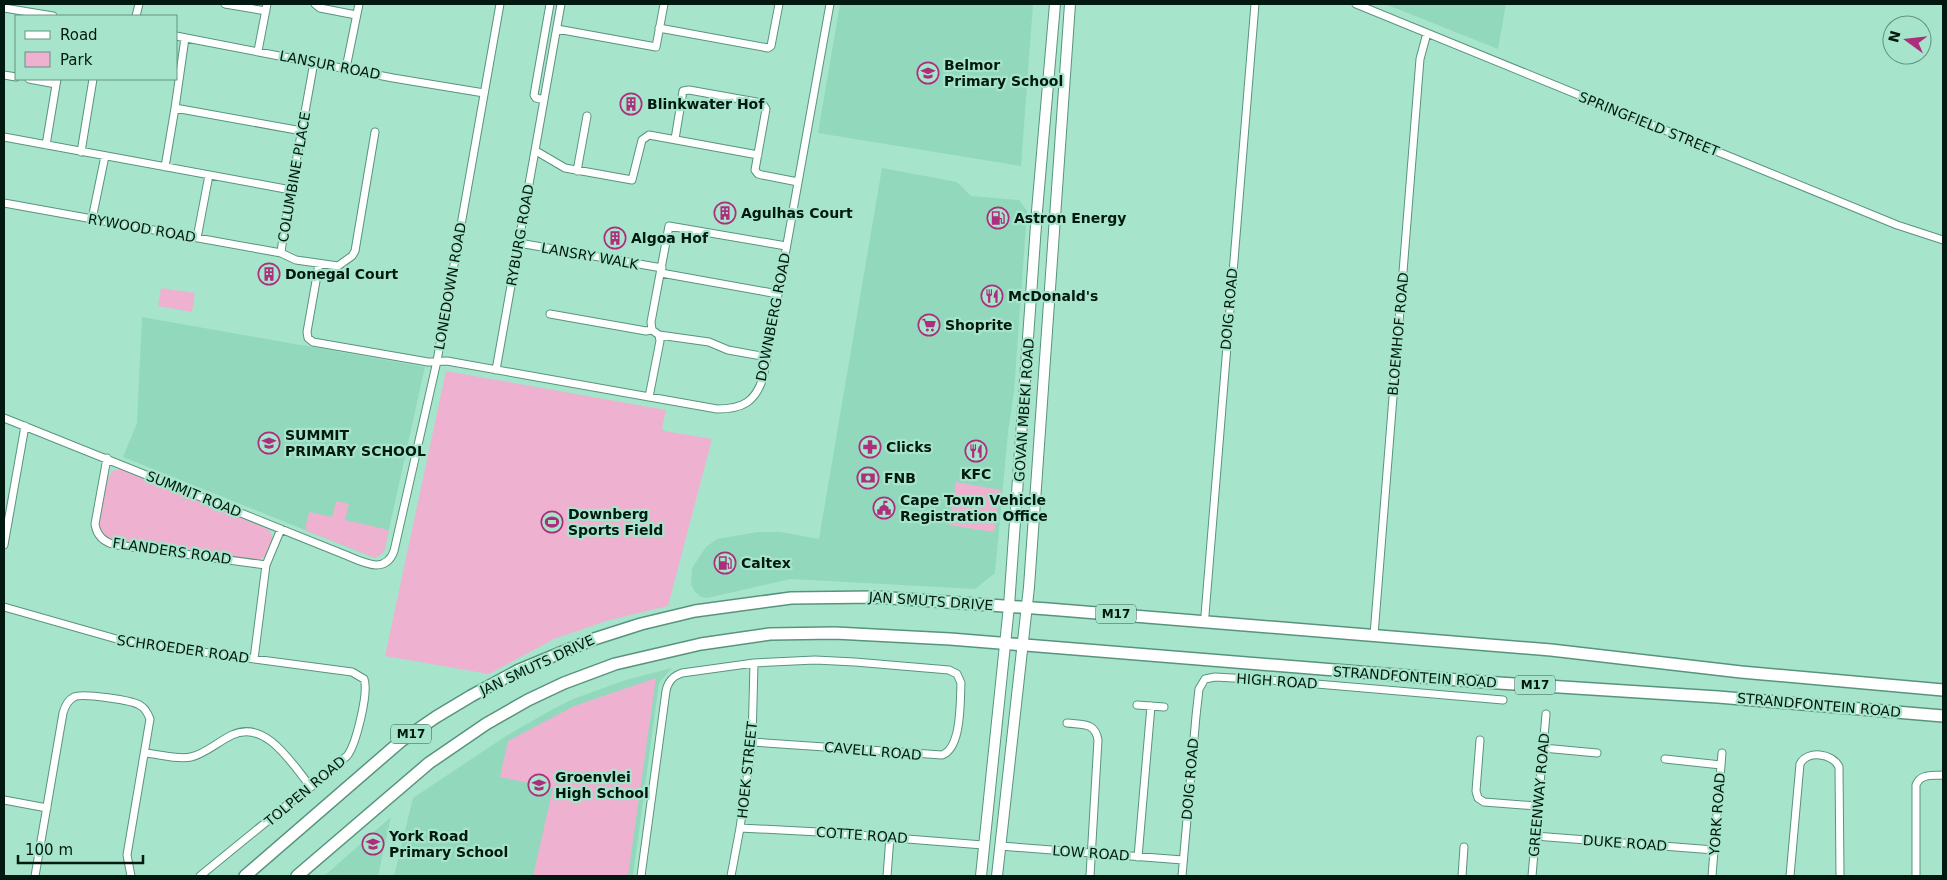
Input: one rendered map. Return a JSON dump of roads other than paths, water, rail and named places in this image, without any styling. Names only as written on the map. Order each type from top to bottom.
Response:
[{"type":"main road","name":"GOVAN MBEKI ROAD","points":[[981,876],[1006,644],[1038,211],[1056,4]]},
{"type":"main road","name":"GOVAN MBEKI ROAD","points":[[997,876],[1027,608],[1039,463],[1056,189],[1070,4]]},
{"type":"main road","name":"JAN SMUTS DRIVE","points":[[245,876],[401,741],[436,717],[470,696],[519,670],[561,651],[594,639],[642,624],[695,611],[791,598],[876,597],[1009,606]]},
{"type":"main road","name":"STRANDFONTEIN ROAD","points":[[1009,606],[1551,650],[1741,672],[1943,690]]},
{"type":"main road","name":"JAN SMUTS DRIVE","points":[[297,876],[429,763],[486,724],[564,682],[615,664],[701,644],[770,634],[853,633],[1006,644]]},
{"type":"main road","name":"STRANDFONTEIN ROAD","points":[[1006,644],[1465,681],[1718,697],[1943,716]]},
{"type":"street","points":[[225,4],[266,8],[258,51]]},
{"type":"street","points":[[315,4],[320,8],[356,15]]},
{"type":"street","points":[[346,68],[359,4]]},
{"type":"street","name":"LONEDOWN ROAD","points":[[385,564],[391,558],[394,551],[436,361],[500,4]]},
{"type":"street","points":[[544,100],[536,98],[534,95],[550,4]]},
{"type":"street","name":"RYBURG ROAD","points":[[496,370],[561,4]]},
{"type":"street","points":[[557,29],[656,47],[664,4]]},
{"type":"street","points":[[660,28],[768,48],[771,46],[779,4]]},
{"type":"street","name":"DOWNBERG ROAD","points":[[436,361],[447,361],[717,409],[731,409],[746,403],[757,393],[763,378],[830,4]]},
{"type":"street","name":"DOIG ROAD","points":[[1205,614],[1255,4]]},
{"type":"street","name":"SPRINGFIELD STREET","points":[[1356,4],[1889,221],[1943,240]]},
{"type":"street","points":[[8,7],[49,15]]},
{"type":"street","name":"BLOEMHOF ROAD","points":[[1374,636],[1420,59],[1427,33]]},
{"type":"street","name":"LANSUR ROAD","points":[[178,36],[484,93]]},
{"type":"street","points":[[165,167],[176,108],[185,38]]},
{"type":"street","name":"COLUMBINE PLACE","points":[[314,62],[281,253],[296,260],[338,266],[352,256],[355,251],[375,132]]},
{"type":"street","points":[[42,80],[56,81],[46,145]]},
{"type":"street","points":[[81,152],[93,80]]},
{"type":"street","points":[[675,139],[683,91],[689,90],[764,104],[766,109],[755,170],[758,174],[798,182]]},
{"type":"street","points":[[176,108],[302,130]]},
{"type":"street","points":[[577,171],[587,116]]},
{"type":"street","points":[[536,150],[562,167],[632,180],[644,138],[652,135],[758,154]]},
{"type":"street","points":[[4,137],[291,190]]},
{"type":"street","points":[[92,219],[105,156]]},
{"type":"street","points":[[198,238],[209,175]]},
{"type":"street","name":"RYWOOD ROAD","points":[[4,203],[281,253]]},
{"type":"street","points":[[649,397],[660,340],[652,322],[670,226],[786,246]]},
{"type":"street","name":"LANSRY WALK","points":[[519,243],[778,294]]},
{"type":"street","points":[[319,264],[307,332],[308,338],[428,362],[436,361]]},
{"type":"street","points":[[550,314],[709,342],[728,350],[767,357]]},
{"type":"street","name":"SUMMIT ROAD","points":[[4,418],[368,564],[385,564]]},
{"type":"street","points":[[4,545],[25,426]]},
{"type":"street","name":"FLANDERS ROAD","points":[[107,458],[95,524],[98,534],[105,541],[117,545],[266,565]]},
{"type":"street","points":[[254,658],[266,565],[281,530]]},
{"type":"street","name":"SCHROEDER ROAD","points":[[4,607],[128,642],[352,672],[364,679]]},
{"type":"street","name":"CAVELL ROAD","points":[[640,876],[667,685],[674,677],[682,673],[754,663],[814,660],[949,670],[957,674],[961,683],[955,742],[950,751],[942,755],[752,742]]},
{"type":"street","name":"HOEK STREET","points":[[731,876],[752,742],[754,663]]},
{"type":"street","name":"HIGH ROAD","points":[[1202,682],[1207,678],[1214,677],[1503,700]]},
{"type":"street","name":"TOLPEN ROAD","points":[[200,876],[347,756],[352,748],[366,690],[364,679]]},
{"type":"street","name":"DOIG ROAD","points":[[1182,876],[1192,744],[1199,689],[1202,682]]},
{"type":"street","points":[[35,876],[63,713],[66,705],[73,697],[82,695],[131,702],[141,706],[150,719],[128,856],[131,876]]},
{"type":"street","points":[[1137,705],[1164,707]]},
{"type":"street","points":[[1138,857],[1150,706]]},
{"type":"street","name":"GREENWAY ROAD","points":[[1532,876],[1546,714]]},
{"type":"street","points":[[1067,723],[1092,727],[1096,731],[1098,740],[1090,876]]},
{"type":"street","points":[[145,753],[191,757],[232,735],[248,731],[262,735],[272,742],[311,787]]},
{"type":"street","points":[[1480,740],[1476,791],[1478,798],[1484,802],[1538,806]]},
{"type":"street","points":[[1543,748],[1597,753]]},
{"type":"street","name":"YORK ROAD","points":[[1712,876],[1722,753]]},
{"type":"street","points":[[1790,876],[1800,764],[1803,758],[1808,755],[1831,758],[1837,762],[1839,767],[1840,876]]},
{"type":"street","points":[[1665,759],[1720,765]]},
{"type":"street","points":[[1916,876],[1916,785],[1920,778],[1925,776],[1943,776]]},
{"type":"street","points":[[4,800],[47,808]]},
{"type":"street","name":"COTTE ROAD","points":[[740,828],[983,844]]},
{"type":"street","name":"DUKE ROAD","points":[[1535,836],[1714,850]]},
{"type":"street","points":[[887,876],[890,837]]},
{"type":"street","name":"LOW ROAD","points":[[1000,846],[1183,860]]},
{"type":"street","points":[[1462,876],[1464,847]]},
{"type":"place","name":"Belmor Primary School","points":[[928,73]]},
{"type":"place","name":"Blinkwater Hof","points":[[631,104]]},
{"type":"place","name":"Agulhas Court","points":[[725,213]]},
{"type":"place","name":"Astron Energy","points":[[998,218]]},
{"type":"place","name":"Algoa Hof","points":[[615,238]]},
{"type":"place","name":"Donegal Court","points":[[269,274]]},
{"type":"place","name":"McDonald's","points":[[992,296]]},
{"type":"place","name":"Shoprite","points":[[929,325]]},
{"type":"place","name":"SUMMIT PRIMARY SCHOOL","points":[[269,443]]},
{"type":"place","name":"Clicks","points":[[870,447]]},
{"type":"place","name":"KFC","points":[[976,451]]},
{"type":"place","name":"FNB","points":[[868,478]]},
{"type":"place","name":"Cape Town Vehicle Registration Office","points":[[884,508]]},
{"type":"place","name":"Downberg Sports Field","points":[[552,522]]},
{"type":"place","name":"Caltex","points":[[725,563]]},
{"type":"place","name":"Groenvlei High School","points":[[539,785]]},
{"type":"place","name":"York Road Primary School","points":[[373,844]]}]
